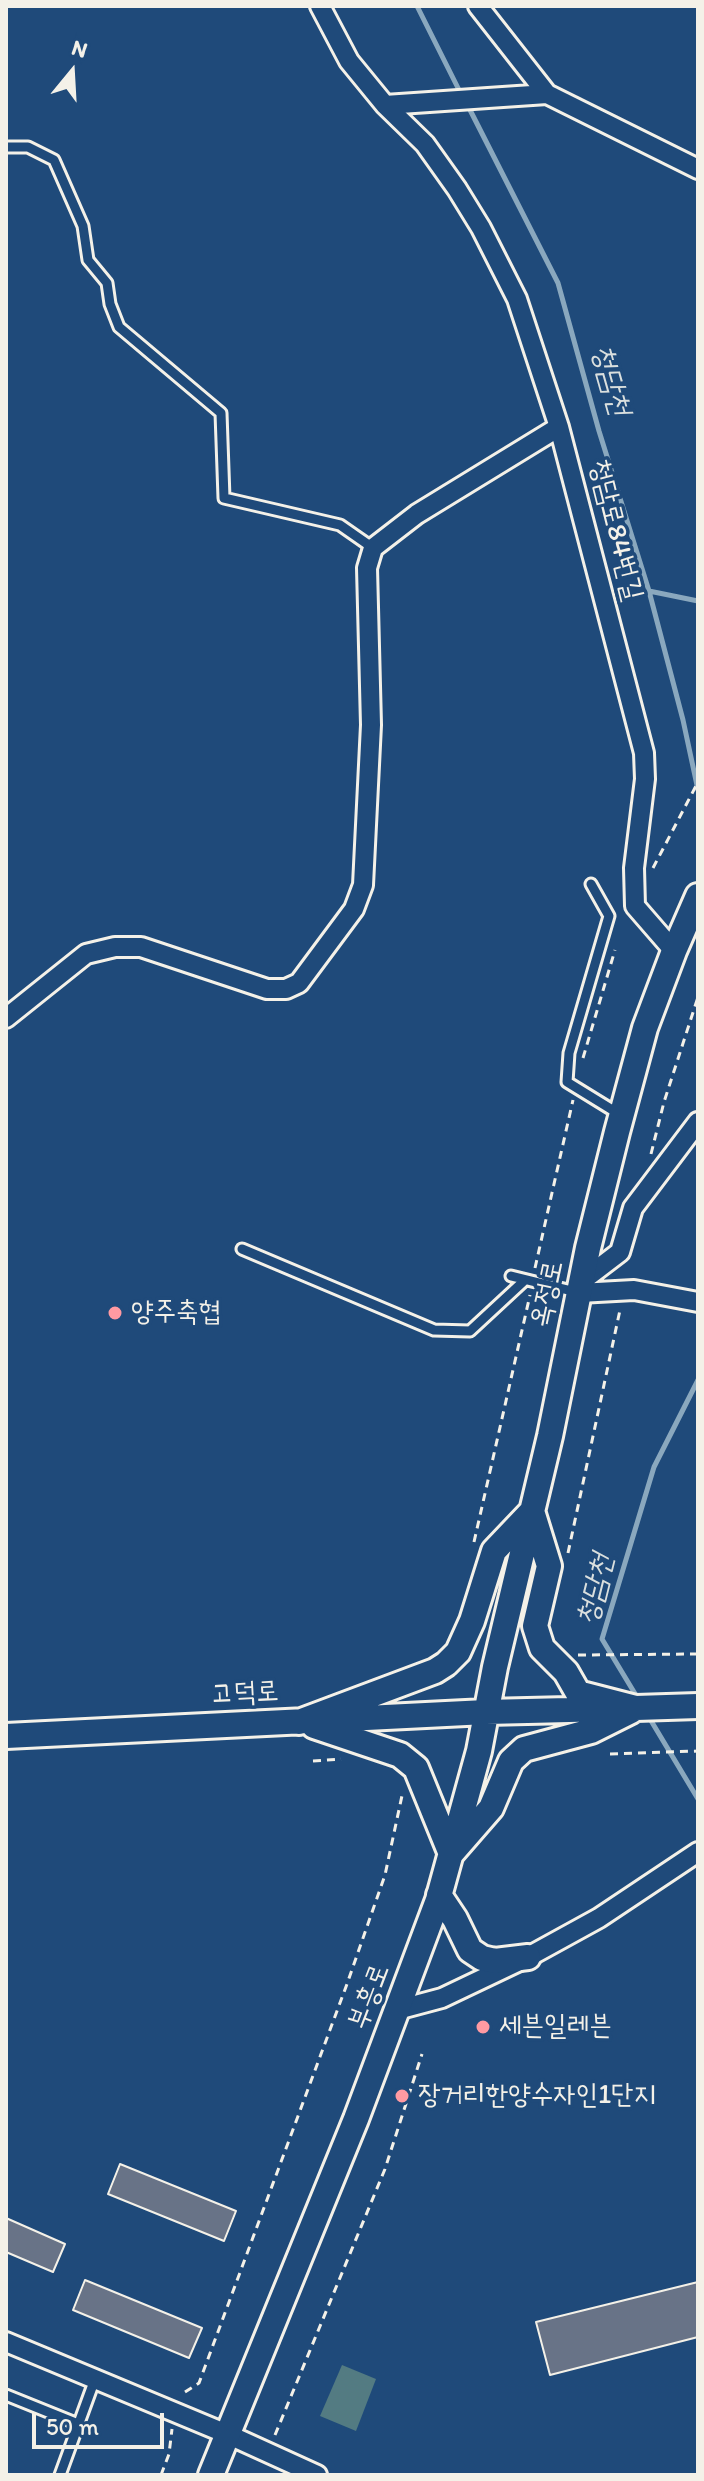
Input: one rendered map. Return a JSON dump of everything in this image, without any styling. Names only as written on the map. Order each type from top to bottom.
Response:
[{"type":"main road","name":"옥정로","points":[[486,1712],[621,1116],[645,1028],[698,896]]},
{"type":"main road","points":[[299,1722],[435,1671],[446,1664],[458,1652],[472,1621],[494,1551],[532,1511],[549,1566],[535,1626],[542,1648],[566,1672],[578,1693],[636,1708]]},
{"type":"main road","points":[[486,1712],[698,1706]]},
{"type":"main road","points":[[299,1722],[400,1755],[416,1768],[451,1854],[491,1808],[511,1761],[524,1749],[591,1731],[636,1708]]},
{"type":"main road","name":"고덕로","points":[[6,1736],[486,1712]]},
{"type":"main road","name":"부흥로","points":[[211,2475],[397,2010],[439,1895],[479,1751],[486,1712]]},
{"type":"main road","points":[[439,1895],[470,1950],[482,1958],[495,1961],[528,1957]]},
{"type":"street","name":"청담로84번길","points":[[320,6],[349,61],[385,105],[425,144],[481,228],[517,299],[559,427],[644,753],[645,779],[634,868],[635,906],[678,940]]},
{"type":"street","points":[[478,6],[538,94]]},
{"type":"street","points":[[385,105],[538,94],[698,169]]},
{"type":"street","points":[[6,1018],[86,954],[115,947],[141,947],[267,989],[286,989],[299,983],[354,909],[363,885],[371,725],[367,568],[373,548],[417,514],[559,427]]},
{"type":"street","points":[[581,1287],[620,1252],[633,1208],[698,1122]]},
{"type":"street","points":[[581,1287],[627,1290],[692,1301]]},
{"type":"street","points":[[397,2010],[442,1998],[528,1957],[599,1918],[698,1852]]},
{"type":"street","points":[[6,2342],[317,2475]]},
{"type":"lane","points":[[6,147],[28,147],[54,160],[83,226],[88,260],[107,283],[110,304],[119,327],[221,413],[224,498],[340,525],[373,548]]},
{"type":"lane","points":[[591,884],[609,916],[569,1053],[567,1082],[621,1116]]},
{"type":"lane","points":[[242,1249],[434,1330],[470,1331],[529,1281]]},
{"type":"lane","points":[[511,1276],[581,1287]]},
{"type":"lane","points":[[60,2475],[95,2379]]},
{"type":"lane","points":[[6,2395],[78,2424]]},
{"type":"path","points":[[649,875],[698,782]]},
{"type":"path","points":[[474,1543],[529,1281],[576,1087],[615,950]]},
{"type":"path","points":[[643,1193],[664,1102],[698,997]]},
{"type":"path","points":[[565,1565],[627,1290]]},
{"type":"path","points":[[575,1655],[698,1654]]},
{"type":"path","points":[[610,1754],[698,1751]]},
{"type":"path","points":[[185,2392],[199,2383],[347,1984],[385,1875],[404,1789]]},
{"type":"path","points":[[267,2452],[385,2169],[422,2054]]},
{"type":"path","points":[[161,2475],[169,2454],[174,2421]]},
{"type":"green space","points":[[342,2365],[376,2379],[356,2431],[320,2416]]},
{"type":"building","points":[[120,2164],[236,2211],[224,2241],[108,2194]]},
{"type":"building","points":[[6,2218],[65,2244],[53,2272],[6,2252]]},
{"type":"building","points":[[85,2280],[202,2328],[189,2358],[73,2310]]},
{"type":"building","points":[[698,2282],[698,2337],[550,2375],[536,2322]]},
{"type":"waterway","name":"청담천","points":[[417,6],[462,96]]},
{"type":"waterway","name":"청담천","points":[[467,104],[558,283],[599,431],[649,591],[698,790]]},
{"type":"waterway","points":[[649,591],[698,601]]},
{"type":"waterway","name":"청담천","points":[[640,1702],[602,1639],[654,1467],[698,1380]]},
{"type":"waterway","name":"청담천","points":[[647,1714],[698,1799]]},
{"type":"place","name":"양주축협","points":[[115,1313]]},
{"type":"place","name":"세븐일레븐","points":[[483,2027]]},
{"type":"place","name":"장거리한양수자인1단지","points":[[402,2096]]}]
